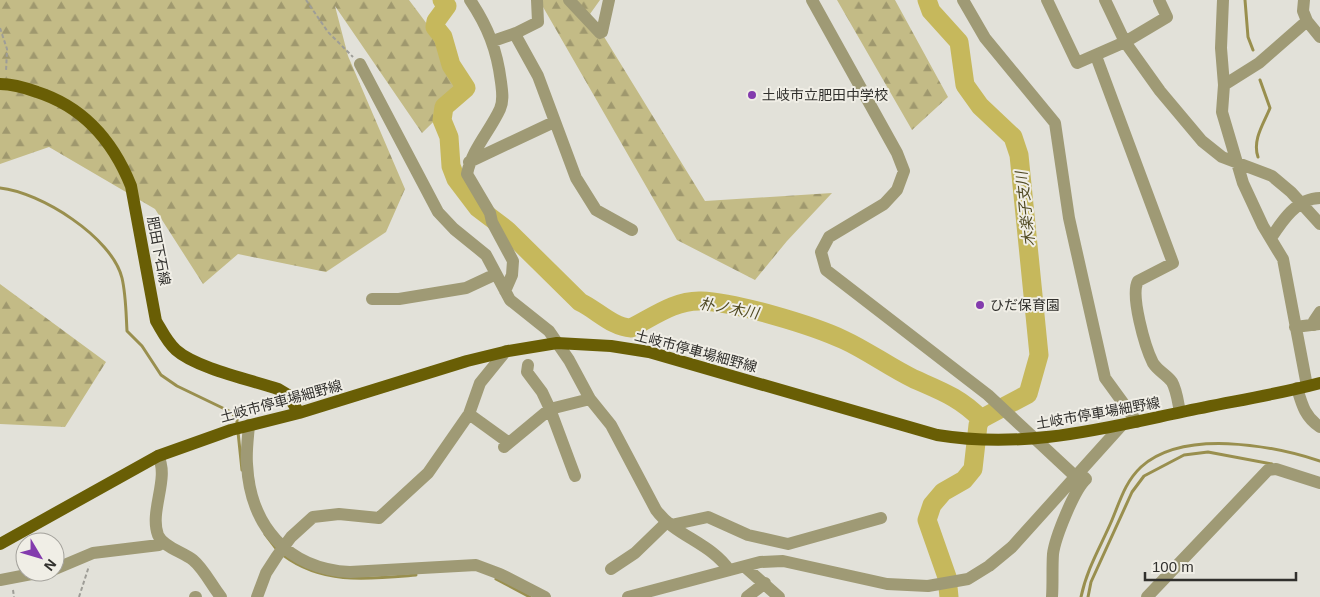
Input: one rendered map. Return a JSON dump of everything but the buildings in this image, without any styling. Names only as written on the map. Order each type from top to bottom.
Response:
[{"type":"main road","name":"肥田下石線","points":[[3,84],[57,98],[77,111],[96,128],[123,166],[131,186],[156,321],[164,336],[175,350],[190,360],[278,389],[288,396],[299,414]]},
{"type":"main road","name":"土岐市停車場細野線","points":[[0,544],[158,456],[231,430],[299,414],[467,361],[506,351],[557,343],[611,346],[648,352],[937,435],[973,441],[1035,440],[1121,426],[1320,382]]},
{"type":"street","points":[[470,0],[493,41],[498,60],[502,106],[470,162],[467,174],[490,213],[492,222],[513,261],[512,275],[505,291]]},
{"type":"street","points":[[493,41],[516,34],[538,22],[537,0]]},
{"type":"street","points":[[569,0],[600,33],[602,32],[609,0]]},
{"type":"street","points":[[812,0],[897,152],[904,171],[897,190],[884,204],[829,237],[821,252],[826,270],[988,395],[1035,440],[1086,480],[1079,486],[1072,500],[1053,554],[1052,597]]},
{"type":"street","points":[[963,0],[985,38],[1055,123],[1069,218],[1105,378],[1137,422]]},
{"type":"street","points":[[1047,0],[1077,63],[1125,42],[1168,17],[1159,0]]},
{"type":"street","points":[[1104,0],[1125,42],[1187,125],[1222,157],[1272,176],[1320,224]]},
{"type":"street","points":[[1223,0],[1221,48],[1224,85],[1222,112],[1243,183],[1256,212],[1282,259],[1295,327],[1303,408],[1307,416],[1320,427]]},
{"type":"street","points":[[1304,0],[1303,11],[1307,22],[1320,38]]},
{"type":"street","points":[[1224,85],[1259,63],[1307,22]]},
{"type":"street","points":[[516,34],[538,76],[576,178],[596,210],[632,230]]},
{"type":"street","points":[[1096,56],[1173,263],[1138,281],[1136,296],[1142,333],[1153,363],[1172,382],[1180,412]]},
{"type":"street","points":[[360,64],[438,212],[454,229],[486,255],[505,291],[517,307],[543,324],[557,343],[590,399],[611,425],[656,510],[669,524],[721,557],[729,570]]},
{"type":"street","points":[[470,162],[554,122]]},
{"type":"street","points":[[1271,238],[1292,210],[1301,204],[1320,198]]},
{"type":"street","points":[[372,299],[399,299],[466,288],[496,274]]},
{"type":"street","points":[[1295,327],[1317,324],[1314,321],[1320,312]]},
{"type":"street","points":[[257,597],[266,573],[280,552],[291,537],[317,515],[379,518],[428,473],[469,414],[480,383],[506,351]]},
{"type":"street","points":[[528,365],[527,372],[542,392],[550,409],[575,476]]},
{"type":"street","points":[[469,414],[506,445],[550,409],[590,399]]},
{"type":"street","points":[[247,426],[247,463],[253,496],[263,522],[280,552],[338,572],[373,572],[462,564],[485,567],[545,597]]},
{"type":"street","points":[[628,597],[760,562],[783,560],[831,573],[887,584],[928,586],[968,579],[995,561],[1012,546],[1121,426]]},
{"type":"street","points":[[158,456],[164,468],[157,502],[158,535],[163,542],[194,560],[221,597]]},
{"type":"street","points":[[1147,597],[1268,470],[1284,471],[1320,483]]},
{"type":"street","points":[[611,570],[635,553],[669,524],[708,517],[748,535],[788,544],[881,518]]},
{"type":"street","points":[[65,565],[91,554],[160,545],[163,542]]},
{"type":"street","points":[[745,567],[779,597]]},
{"type":"street","points":[[0,580],[15,577]]},
{"type":"street","points":[[747,597],[765,583]]},
{"type":"path","points":[[306,0],[328,32],[360,64]]},
{"type":"path","points":[[0,28],[7,49],[3,84]]},
{"type":"path","points":[[79,597],[88,576],[91,554]]},
{"type":"green space","points":[[0,0],[409,0],[472,84],[422,133],[335,6],[348,56],[405,189],[386,232],[326,272],[238,254],[203,284],[155,209],[49,147],[0,164]]},
{"type":"green space","points":[[539,0],[600,0],[590,14],[705,201],[832,193],[787,241],[755,280],[677,240]]},
{"type":"green space","points":[[837,0],[895,0],[948,97],[912,130]]},
{"type":"green space","points":[[0,284],[106,362],[65,427],[0,424]]},
{"type":"waterway","name":"朴ノ木川","points":[[442,0],[447,6],[436,21],[435,27],[443,37],[451,65],[466,88],[444,107],[442,120],[449,137],[451,166],[456,179],[478,208],[507,230],[580,302],[617,325],[631,328],[664,310],[691,301],[716,302],[773,315],[830,334],[853,344],[905,374],[949,395],[965,405],[981,419],[978,425],[973,469],[964,480],[943,492],[932,505],[927,520],[947,577],[949,597]]},
{"type":"waterway","name":"木楽子支川","points":[[927,0],[931,11],[959,42],[965,85],[980,106],[1013,137],[1019,155],[1039,355],[1028,394],[981,419]]},
{"type":"waterway","points":[[1245,0],[1248,37],[1253,50]]},
{"type":"waterway","points":[[1258,157],[1256,144],[1270,108],[1260,80]]},
{"type":"waterway","points":[[0,188],[16,191],[54,207],[90,233],[104,247],[116,263],[122,278],[127,331],[142,346],[161,375],[177,386],[231,412],[237,419],[237,426]]},
{"type":"waterway","points":[[238,432],[242,470]]},
{"type":"waterway","points":[[1081,597],[1091,567],[1127,485],[1141,467],[1159,455],[1180,448],[1203,444],[1228,444],[1277,450],[1320,461]]},
{"type":"waterway","points":[[1088,597],[1091,582],[1132,492],[1144,476],[1184,455],[1208,452],[1272,464]]},
{"type":"waterway","points":[[265,534],[278,551]]},
{"type":"waterway","points":[[283,555],[298,565],[330,576],[381,578],[416,575]]},
{"type":"waterway","points":[[496,579],[530,597]]},
{"type":"place","name":"土岐市立肥田中学校","points":[[752,95]]},
{"type":"place","name":"ひだ保育園","points":[[980,305]]}]
